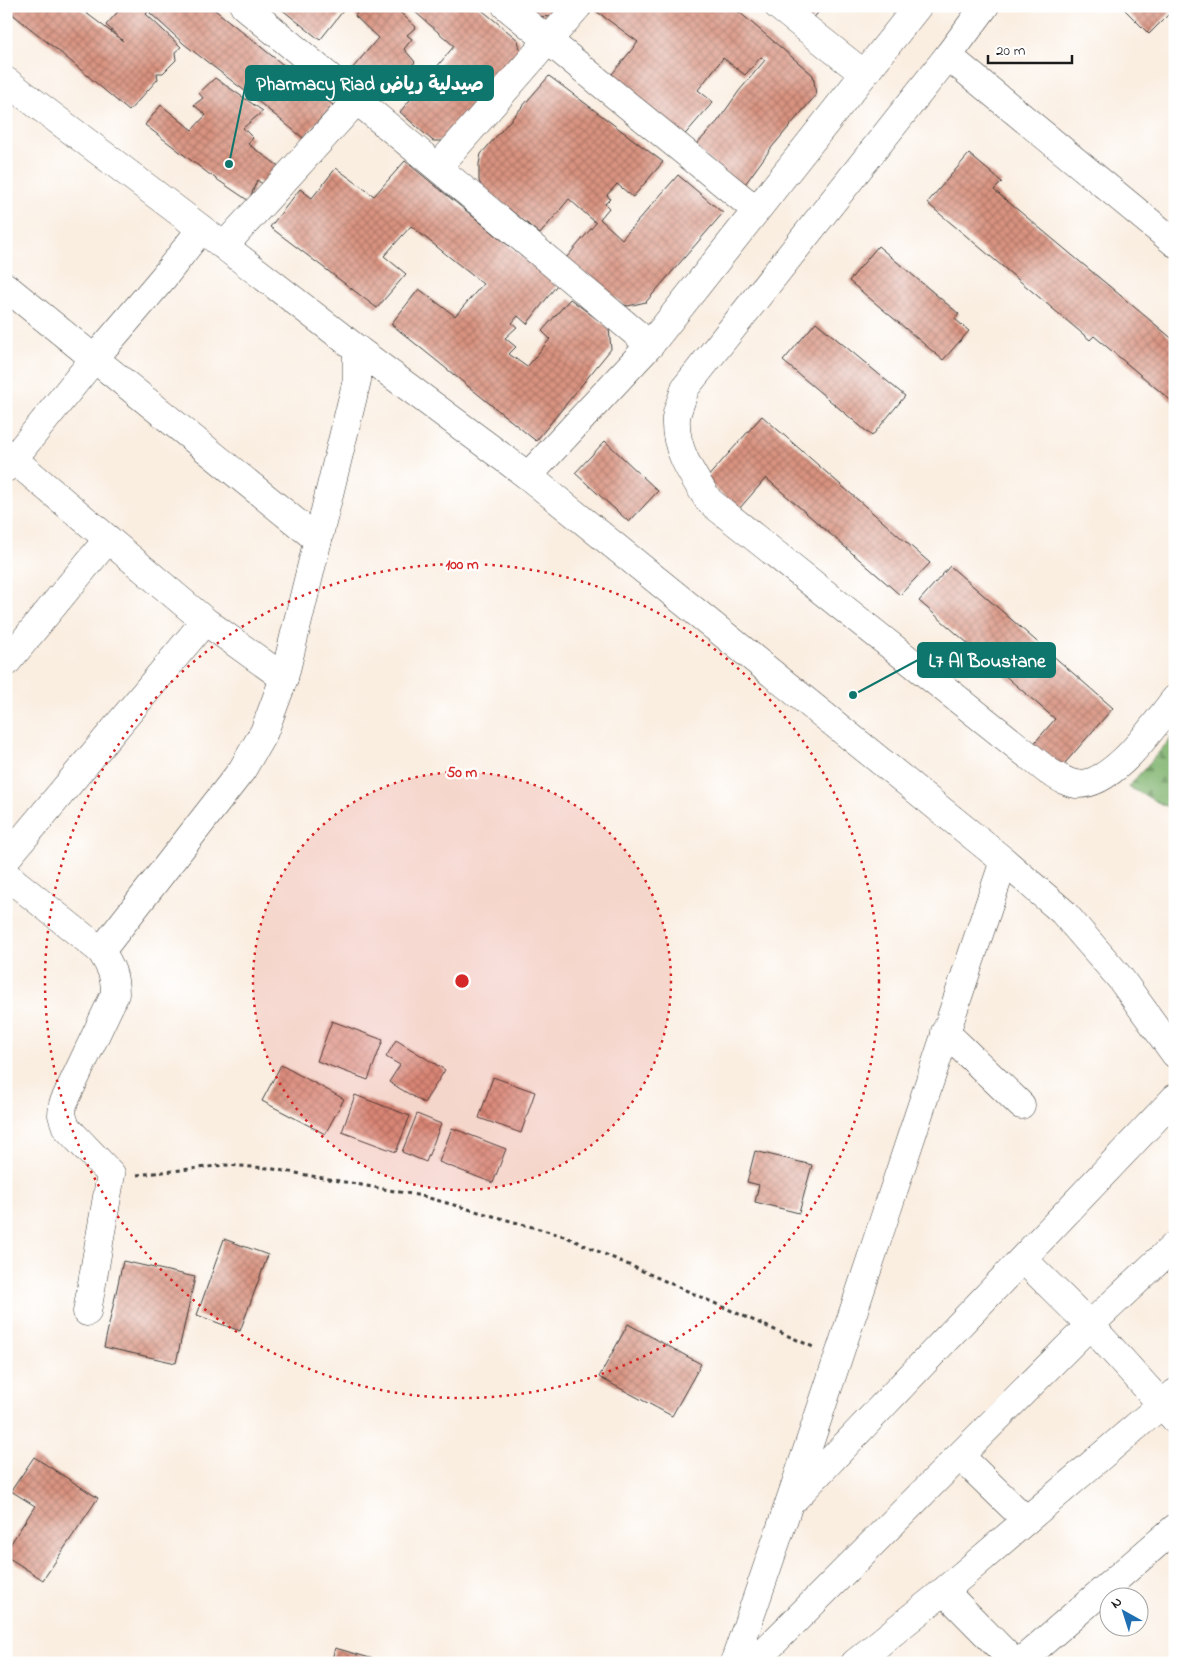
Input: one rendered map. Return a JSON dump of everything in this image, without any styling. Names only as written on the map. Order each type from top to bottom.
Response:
[{"type":"street","points":[[244,6],[650,345]]},
{"type":"street","points":[[506,6],[756,210]]},
{"type":"street","points":[[438,167],[578,6]]},
{"type":"street","points":[[778,6],[864,74]]},
{"type":"street","points":[[528,476],[650,345],[918,6]]},
{"type":"street","points":[[985,6],[948,56],[685,388],[676,418],[679,444],[690,473],[709,501],[1048,771],[1066,781],[1076,784],[1092,781],[1109,773],[1129,755],[1175,699]]},
{"type":"street","points":[[948,56],[1175,243]]},
{"type":"street","points":[[6,82],[357,349],[528,476],[1004,862],[1063,912],[1120,978],[1175,1054]]},
{"type":"street","points":[[224,246],[356,100]]},
{"type":"street","points":[[201,229],[163,278],[9,460],[108,539],[205,621],[284,678]]},
{"type":"street","points":[[6,287],[318,540]]},
{"type":"street","points":[[100,951],[242,770],[264,732],[284,678],[357,380],[357,349]]},
{"type":"street","points":[[6,663],[108,539]]},
{"type":"street","points":[[6,859],[205,621]]},
{"type":"street","points":[[734,1663],[791,1501],[945,1032],[1004,862]]},
{"type":"street","points":[[6,876],[100,951],[115,978],[115,994],[63,1104],[62,1115],[66,1127],[74,1137],[111,1174],[87,1312]]},
{"type":"street","points":[[945,1032],[1021,1105]]},
{"type":"street","points":[[791,1501],[1175,1098]]},
{"type":"street","points":[[753,1663],[1090,1325],[1175,1245]]},
{"type":"street","points":[[855,1663],[1026,1520],[1170,1405],[1023,1259]]},
{"type":"street","points":[[960,1456],[1026,1520]]},
{"type":"street","points":[[1020,1663],[1175,1528]]},
{"type":"street","points":[[944,1590],[1016,1663]]},
{"type":"path","points":[[111,1174],[139,1175],[225,1165],[259,1167],[422,1196],[564,1236],[838,1358]]},
{"type":"green space","points":[[1175,734],[1175,811],[1128,787]]},
{"type":"building","points":[[6,6],[77,6],[123,41],[106,25],[123,6],[152,6],[146,14],[181,47],[175,52],[176,60],[163,73],[157,73],[158,79],[129,111],[6,9]]},
{"type":"building","points":[[155,6],[210,6],[333,105],[303,138],[184,44],[150,13]]},
{"type":"building","points":[[282,6],[347,6],[320,40],[280,8]]},
{"type":"building","points":[[350,6],[393,6],[416,27],[407,35],[412,39],[404,49],[415,62],[384,99],[351,70],[378,38],[355,16],[357,13]]},
{"type":"building","points":[[418,6],[477,6],[518,40],[521,54],[448,141],[433,141],[400,112],[454,46],[414,11]]},
{"type":"building","points":[[523,6],[565,6],[554,17],[533,16]]},
{"type":"building","points":[[600,6],[662,6],[668,11],[663,6],[732,6],[813,75],[816,95],[772,147],[743,187],[694,147],[718,121],[739,91],[765,60],[761,57],[745,75],[723,58],[698,90],[713,102],[681,139],[608,79],[638,42],[596,11]]},
{"type":"building","points":[[787,6],[824,6],[809,23]]},
{"type":"building","points":[[1121,6],[1163,6],[1170,13],[1149,34]]},
{"type":"building","points":[[549,76],[663,162],[633,197],[617,184],[607,195],[610,199],[605,204],[609,208],[600,219],[622,239],[678,175],[723,213],[646,302],[628,306],[624,305],[566,258],[596,223],[569,199],[540,234],[481,186],[479,181],[479,164],[481,154]]},
{"type":"building","points":[[215,78],[263,111],[243,128],[253,138],[248,144],[280,167],[264,185],[257,180],[249,201],[209,174],[145,125],[161,105],[192,130],[206,115],[194,105],[203,98],[199,93]]},
{"type":"building","points":[[969,154],[1002,182],[994,190],[1175,341],[1175,404],[1094,336],[1090,340],[927,203]]},
{"type":"building","points":[[405,161],[557,285],[527,324],[518,316],[512,323],[517,327],[505,338],[516,347],[509,354],[527,367],[550,339],[542,331],[570,299],[609,328],[611,349],[536,441],[391,324],[419,289],[455,316],[483,284],[411,226],[384,256],[406,274],[377,308],[270,227],[300,189],[312,198],[336,168],[374,196]]},
{"type":"building","points":[[878,246],[959,314],[955,319],[969,331],[943,360],[849,281]]},
{"type":"building","points":[[816,322],[905,396],[872,436],[783,361]]},
{"type":"building","points":[[762,416],[930,563],[900,595],[766,478],[739,509],[705,480]]},
{"type":"building","points":[[605,441],[658,491],[629,522],[575,473]]},
{"type":"building","points":[[950,566],[1113,708],[1058,771],[1031,747],[1055,719],[919,601]]},
{"type":"building","points":[[332,1021],[383,1040],[368,1080],[317,1061]]},
{"type":"building","points":[[396,1040],[445,1070],[424,1103],[389,1082],[400,1065],[386,1057]]},
{"type":"building","points":[[281,1065],[344,1099],[325,1134],[262,1101]]},
{"type":"building","points":[[493,1077],[535,1092],[521,1133],[479,1118]]},
{"type":"building","points":[[355,1095],[410,1116],[396,1152],[342,1132]]},
{"type":"building","points":[[417,1114],[441,1124],[426,1162],[402,1152]]},
{"type":"building","points":[[452,1128],[506,1149],[493,1183],[439,1162]]},
{"type":"building","points":[[755,1151],[812,1165],[799,1213],[755,1202],[759,1185],[747,1182]]},
{"type":"building","points":[[224,1239],[268,1255],[240,1331],[197,1315]]},
{"type":"building","points":[[123,1261],[195,1277],[176,1363],[104,1347]]},
{"type":"building","points":[[628,1324],[701,1364],[672,1416],[599,1377]]},
{"type":"building","points":[[34,1457],[98,1498],[43,1580],[6,1556],[6,1551],[35,1506],[11,1491]]},
{"type":"building","points":[[335,1648],[384,1662],[384,1663],[331,1663]]},
{"type":"place","name":"Pharmacy Riad صيدلية رياض","points":[[229,164]]},
{"type":"place","name":"L7 Al Boustane","points":[[853,695]]}]
